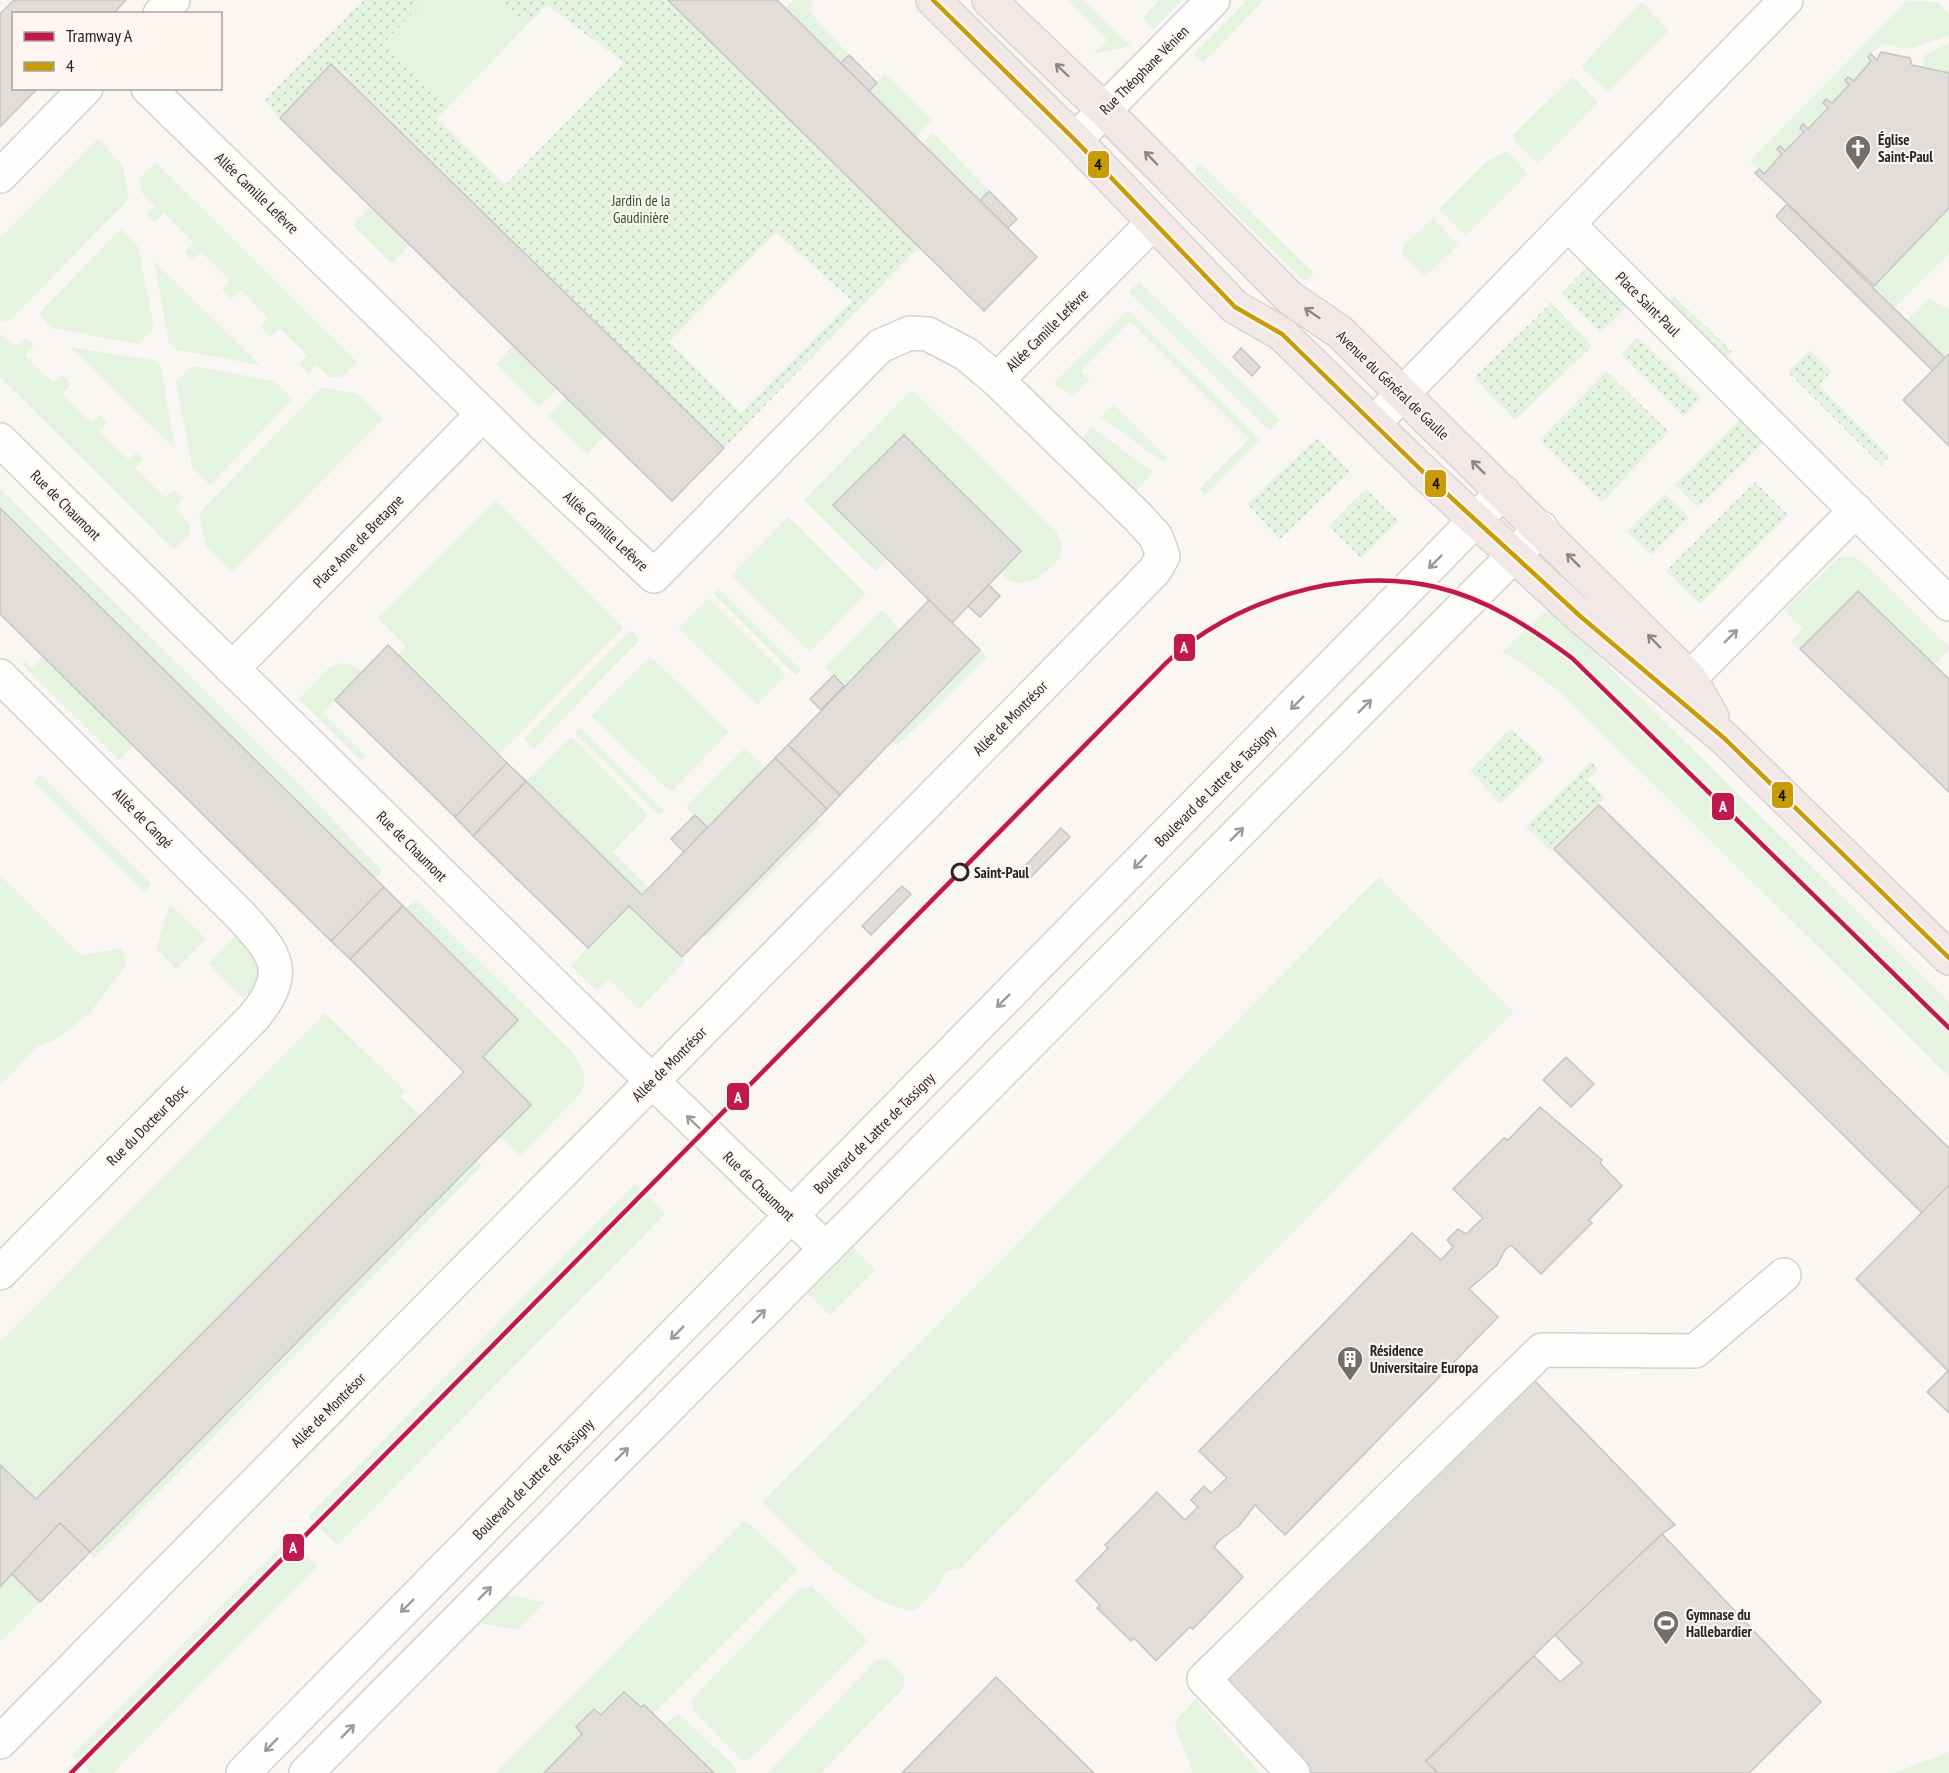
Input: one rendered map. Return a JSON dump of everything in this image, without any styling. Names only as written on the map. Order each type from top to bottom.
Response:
[{"type":"main road","name":"Avenue du Général de Gaulle","points":[[933,0],[1075,140],[1235,307],[1282,334],[1580,616],[1724,738],[1949,958]]},
{"type":"main road","name":"Avenue du Général de Gaulle","points":[[989,0],[1104,110],[1290,298],[1340,332],[1541,528],[1690,678],[1724,738]]},
{"type":"street","points":[[162,12],[173,0]]},
{"type":"street","name":"Rue Théophane Vénien","points":[[1075,140],[1213,0]]},
{"type":"street","points":[[1374,423],[1786,0]]},
{"type":"street","points":[[0,176],[84,90]]},
{"type":"street","name":"Allée Camille Lefèvre","points":[[150,90],[483,414],[654,576],[880,346],[910,333],[928,334],[966,354],[997,380],[1153,223]]},
{"type":"street","name":"Place Saint-Paul","points":[[1568,224],[1949,604]]},
{"type":"street","name":"Allée de Montrésor","points":[[0,1742],[1155,570],[1163,556],[1156,537],[997,380]]},
{"type":"street","name":"Place Anne de Bretagne","points":[[232,669],[483,414]]},
{"type":"street","name":"Rue de Chaumont","points":[[0,440],[651,1082],[826,1249]]},
{"type":"street","name":"Boulevard de Lattre de Tassigny","points":[[243,1773],[1503,492]]},
{"type":"street","points":[[1690,678],[1856,510]]},
{"type":"street","points":[[306,1773],[1541,528]]},
{"type":"street","name":"Allée de Cangé","points":[[0,676],[241,916],[263,942],[276,967]]},
{"type":"street","name":"Rue du Docteur Bosc","points":[[0,1273],[254,1017],[269,999],[276,981],[276,967]]},
{"type":"street","points":[[1293,1773],[1204,1679],[1542,1350],[1695,1351],[1784,1275]]},
{"type":"green space","name":"Jardin de la Gaudinière","points":[[363,0],[425,0],[385,42],[450,105],[437,119],[505,185],[624,63],[547,5],[529,23],[497,0],[668,0],[919,247],[724,448],[331,65],[280,118],[264,101]],"holes":[[[776,232],[852,301],[741,413],[669,342]]]},
{"type":"green space","points":[[425,0],[497,0],[529,23],[450,105],[385,42]]},
{"type":"green space","points":[[794,0],[810,0],[813,3],[808,10],[849,55],[841,63],[785,9]]},
{"type":"green space","points":[[1067,0],[1083,0],[1131,46],[1093,54],[1107,40]]},
{"type":"green space","points":[[1159,0],[1182,0],[1153,29],[1143,18]]},
{"type":"green space","points":[[1247,0],[1264,0],[1203,63],[1194,54]]},
{"type":"green space","points":[[1907,1],[1937,2],[1949,14],[1949,36],[1908,49],[1882,44],[1868,57],[1871,61],[1854,81],[1848,77],[1845,80],[1849,85],[1832,103],[1826,100],[1823,102],[1828,108],[1808,129],[1803,124],[1800,128],[1804,132],[1785,151],[1780,146],[1777,149],[1782,154],[1764,174],[1750,161]]},
{"type":"green space","points":[[1641,2],[1669,31],[1608,92],[1581,67]]},
{"type":"green space","points":[[1949,43],[1949,73],[1923,67],[1924,55]]},
{"type":"green space","points":[[885,74],[932,120],[916,138],[869,91]]},
{"type":"green space","points":[[1573,77],[1598,103],[1538,164],[1514,141],[1513,135]]},
{"type":"green space","points":[[933,133],[989,191],[980,201],[922,144]]},
{"type":"green space","points":[[98,139],[123,166],[129,199],[8,322],[0,320],[0,238]]},
{"type":"green space","points":[[1507,151],[1528,174],[1466,236],[1439,209],[1486,162]]},
{"type":"green space","points":[[156,163],[357,362],[341,378],[329,377],[317,365],[309,373],[299,364],[307,355],[279,328],[270,337],[260,326],[268,318],[241,290],[231,299],[222,289],[230,280],[201,252],[193,260],[185,252],[194,243],[164,213],[155,222],[147,215],[155,206],[142,193],[139,179]]},
{"type":"green space","points":[[1201,164],[1312,271],[1313,275],[1307,281],[1299,276],[1195,174],[1196,167]]},
{"type":"green space","points":[[371,206],[410,245],[392,263],[353,225]]},
{"type":"green space","points":[[1949,208],[1949,254],[1894,307],[1874,286]]},
{"type":"green space","points":[[1433,218],[1458,245],[1425,277],[1401,252],[1403,246]]},
{"type":"green space","points":[[121,229],[138,247],[154,328],[138,344],[51,328],[39,313]]},
{"type":"green space","points":[[154,261],[260,365],[176,350],[169,343]]},
{"type":"green space","points":[[1588,266],[1628,306],[1601,333],[1561,294]]},
{"type":"green space","points":[[1139,282],[1280,420],[1270,431],[1129,292]]},
{"type":"green space","points":[[1674,296],[1732,352],[1725,360],[1666,303]]},
{"type":"green space","points":[[1928,299],[1949,309],[1949,354],[1945,358],[1907,320]]},
{"type":"green space","points":[[1551,303],[1592,346],[1515,420],[1474,378]]},
{"type":"green space","points":[[1128,310],[1260,440],[1206,495],[1200,489],[1249,439],[1130,321],[1080,371],[1090,380],[1073,397],[1054,383]]},
{"type":"green space","points":[[0,334],[16,346],[25,338],[34,346],[25,355],[53,383],[62,375],[71,384],[62,393],[91,423],[100,415],[108,422],[99,431],[129,460],[137,452],[144,459],[135,468],[165,498],[175,489],[184,498],[174,508],[189,523],[191,533],[174,549],[0,377]]},
{"type":"green space","points":[[1638,337],[1701,398],[1683,416],[1621,355]]},
{"type":"green space","points":[[513,346],[557,390],[539,407],[496,364]]},
{"type":"green space","points":[[70,347],[153,360],[161,367],[175,449]]},
{"type":"green space","points":[[1810,350],[1832,371],[1819,385],[1890,456],[1881,465],[1788,372]]},
{"type":"green space","points":[[192,366],[275,381],[293,399],[210,485],[192,467],[176,382]]},
{"type":"green space","points":[[1606,371],[1669,432],[1602,502],[1539,440]]},
{"type":"green space","points":[[321,388],[356,393],[383,419],[232,572],[206,547],[199,513]]},
{"type":"green space","points":[[912,390],[1056,531],[1061,544],[1060,557],[1047,571],[1024,583],[1008,580],[1000,574],[1021,551],[904,436],[833,504],[888,558],[876,571],[804,500]]},
{"type":"green space","points":[[566,397],[604,436],[587,454],[548,416]]},
{"type":"green space","points":[[1114,405],[1167,457],[1163,462],[1101,417]]},
{"type":"green space","points":[[1740,419],[1764,442],[1698,508],[1675,485]]},
{"type":"green space","points":[[1091,427],[1153,472],[1136,491],[1082,439]]},
{"type":"green space","points":[[1317,438],[1350,472],[1280,539],[1247,504]]},
{"type":"green space","points":[[1755,482],[1788,515],[1700,604],[1666,571]]},
{"type":"green space","points":[[0,489],[301,786],[382,871],[375,879],[0,508]]},
{"type":"green space","points":[[1366,489],[1398,521],[1361,558],[1329,526]]},
{"type":"green space","points":[[1665,494],[1689,517],[1651,555],[1627,531]]},
{"type":"green space","points":[[495,500],[623,628],[499,755],[398,655],[406,647],[378,618]]},
{"type":"green space","points":[[788,517],[866,594],[810,652],[731,575]]},
{"type":"green space","points":[[1839,557],[1854,557],[1865,564],[1949,647],[1949,650],[1934,665],[1800,649],[1791,641],[1803,629],[1784,610]]},
{"type":"green space","points":[[718,588],[801,670],[796,675],[713,593]]},
{"type":"green space","points":[[708,598],[786,675],[757,705],[678,628]]},
{"type":"green space","points":[[1549,608],[1949,1002],[1949,1076],[1560,692],[1518,660],[1502,652]]},
{"type":"green space","points":[[881,610],[900,629],[844,686],[825,667]]},
{"type":"green space","points":[[631,630],[640,639],[534,749],[524,739]]},
{"type":"green space","points":[[980,650],[987,657],[897,746],[892,741]]},
{"type":"green space","points":[[43,656],[133,746],[119,760],[22,664],[24,661],[32,668]]},
{"type":"green space","points":[[650,656],[729,732],[671,792],[591,716]]},
{"type":"green space","points":[[343,663],[353,665],[362,672],[323,713],[365,755],[361,760],[299,699],[331,666]]},
{"type":"green space","points":[[580,727],[664,810],[659,815],[575,733]]},
{"type":"green space","points":[[1510,729],[1546,759],[1501,804],[1470,771]]},
{"type":"green space","points":[[571,736],[648,815],[613,852],[649,888],[642,895],[526,781]]},
{"type":"green space","points":[[745,748],[766,768],[707,827],[686,807]]},
{"type":"green space","points":[[1591,762],[1598,769],[1588,780],[1605,798],[1551,852],[1526,827]]},
{"type":"green space","points":[[41,775],[151,884],[145,892],[34,783]]},
{"type":"green space","points":[[817,819],[821,823],[707,938],[704,935]]},
{"type":"green space","points":[[0,875],[81,955],[122,948],[127,964],[88,1015],[55,1040],[38,1046],[0,1086]]},
{"type":"green space","points":[[1379,877],[1514,1012],[961,1568],[946,1571],[937,1589],[915,1611],[893,1606],[873,1597],[832,1569],[762,1503]]},
{"type":"green space","points":[[416,899],[572,1052],[582,1067],[584,1083],[580,1094],[520,1156],[500,1137],[531,1105],[483,1057],[405,909]]},
{"type":"green space","points":[[170,904],[206,939],[176,969],[156,948]]},
{"type":"green space","points":[[629,906],[685,961],[639,1009],[609,979],[597,991],[571,966]]},
{"type":"green space","points":[[237,934],[251,950],[259,973],[251,990],[243,999],[208,963]]},
{"type":"green space","points":[[325,1013],[405,1091],[400,1096],[420,1115],[36,1499],[0,1465],[0,1342]]},
{"type":"green space","points":[[477,1161],[482,1166],[94,1558],[90,1552]]},
{"type":"green space","points":[[635,1183],[665,1214],[337,1545],[308,1517]]},
{"type":"green space","points":[[851,1245],[875,1270],[830,1315],[806,1292]]},
{"type":"green space","points":[[745,1520],[798,1569],[653,1714],[624,1692],[601,1715],[594,1709],[576,1727],[582,1734],[544,1773],[496,1773]]},
{"type":"green space","points":[[288,1538],[317,1566],[113,1773],[91,1773],[72,1755]]},
{"type":"green space","points":[[12,1574],[40,1602],[0,1642],[0,1587]]},
{"type":"green space","points":[[812,1586],[868,1641],[752,1758],[743,1761],[694,1711],[691,1700],[799,1589]]},
{"type":"green space","points":[[506,1595],[545,1602],[517,1630],[481,1623]]},
{"type":"green space","points":[[886,1659],[904,1675],[904,1687],[821,1773],[767,1773],[877,1660]]},
{"type":"green space","points":[[1196,1699],[1260,1773],[1192,1773],[1175,1721]]},
{"type":"green space","points":[[678,1713],[734,1766],[736,1773],[714,1773],[664,1725]]},
{"type":"green space","points":[[1949,1752],[1949,1773],[1894,1773]]},
{"type":"building","points":[[14,0],[126,0],[115,12],[12,12],[12,90],[36,90],[0,127],[0,14]]},
{"type":"building","points":[[668,0],[777,0],[1037,257],[984,311]]},
{"type":"building","name":"Église Saint-Paul","points":[[1881,52],[1910,58],[1912,65],[1949,73],[1949,208],[1874,286],[1755,173],[1759,169],[1764,174],[1782,154],[1777,149],[1780,146],[1785,151],[1804,132],[1800,128],[1803,124],[1808,129],[1828,108],[1823,103],[1826,99],[1832,103],[1849,85],[1845,80],[1848,77],[1854,81],[1871,61],[1868,57],[1871,54],[1877,60]]},
{"type":"building","points":[[849,55],[877,83],[869,91],[841,63]]},
{"type":"building","points":[[331,64],[724,448],[672,501],[280,118]]},
{"type":"building","points":[[989,191],[1017,219],[1008,228],[980,201]]},
{"type":"building","points":[[1787,204],[1945,358],[1933,371],[1776,216]]},
{"type":"building","points":[[1241,348],[1260,367],[1252,376],[1233,357]]},
{"type":"building","points":[[1949,354],[1949,446],[1903,400]]},
{"type":"building","points":[[904,435],[1021,551],[952,623],[833,505]]},
{"type":"building","points":[[0,508],[384,887],[331,941],[0,614]]},
{"type":"building","points":[[989,585],[1000,596],[980,617],[968,606]]},
{"type":"building","points":[[1858,591],[1949,679],[1949,792],[1800,649]]},
{"type":"building","points":[[929,600],[980,650],[840,795],[788,745]]},
{"type":"building","points":[[388,645],[507,763],[455,817],[335,700]]},
{"type":"building","points":[[834,675],[844,686],[821,710],[810,699]]},
{"type":"building","points":[[788,745],[840,795],[827,809],[775,758]]},
{"type":"building","points":[[775,758],[827,809],[682,957],[629,906],[588,948],[473,836],[526,781],[642,895]]},
{"type":"building","points":[[507,763],[526,781],[473,836],[455,817]]},
{"type":"building","points":[[1599,805],[1949,1148],[1949,1185],[1922,1213],[1554,849]]},
{"type":"building","points":[[695,815],[707,827],[684,852],[671,839]]},
{"type":"building","points":[[1061,828],[1070,837],[1031,877],[1022,869]]},
{"type":"building","points":[[902,886],[911,894],[871,935],[862,926]]},
{"type":"building","points":[[384,887],[403,906],[350,959],[331,941]]},
{"type":"building","points":[[403,906],[518,1020],[483,1057],[531,1105],[90,1552],[60,1523],[0,1587],[0,1465],[36,1499],[464,1072],[350,959]]},
{"type":"building","points":[[1566,1057],[1594,1084],[1571,1107],[1543,1080]]},
{"type":"building","name":"Résidence Universitaire Europa","points":[[1540,1107],[1602,1160],[1600,1163],[1622,1186],[1589,1220],[1592,1223],[1541,1274],[1511,1245],[1505,1250],[1497,1265],[1469,1289],[1498,1317],[1285,1535],[1255,1505],[1239,1526],[1220,1540],[1214,1547],[1243,1577],[1193,1629],[1190,1627],[1156,1661],[1134,1638],[1131,1641],[1097,1608],[1100,1605],[1076,1581],[1108,1548],[1105,1545],[1157,1492],[1185,1520],[1198,1507],[1191,1500],[1204,1486],[1211,1493],[1227,1478],[1199,1451],[1412,1233],[1441,1260],[1453,1247],[1447,1240],[1458,1229],[1466,1234],[1483,1218],[1453,1189],[1504,1138],[1508,1140]]},
{"type":"building","points":[[1949,1185],[1949,1370],[1948,1371],[1856,1279]]},
{"type":"building","points":[[1949,1370],[1949,1413],[1927,1392]]},
{"type":"building","points":[[1531,1377],[1675,1525],[1662,1534],[1555,1635],[1426,1761],[1438,1773],[1312,1773],[1221,1679]]},
{"type":"building","points":[[60,1523],[90,1552],[40,1602],[12,1574]]},
{"type":"building","name":"Gymnase du Hallebardier","points":[[1662,1534],[1821,1702],[1749,1773],[1438,1773],[1426,1761],[1534,1656],[1560,1682],[1582,1663],[1555,1635]]},
{"type":"building","points":[[996,1677],[1094,1773],[902,1773]]},
{"type":"building","points":[[624,1692],[641,1707],[644,1705],[714,1773],[544,1773],[582,1734],[576,1727],[594,1709],[601,1715]]},
{"type":"tram line","name":"A","points":[[71,1773],[1166,663],[1223,621],[1257,605],[1292,593],[1329,585],[1365,581],[1402,581],[1455,592],[1524,625],[1572,658],[1949,1028]]},
{"type":"transit line","name":"4","points":[[933,0],[1075,140],[1235,307],[1282,334],[1420,469],[1580,616],[1724,738],[1949,958]]},
{"type":"place","name":"Église Saint-Paul","points":[[1858,171]]},
{"type":"place","name":"Saint-Paul","points":[[960,872]]},
{"type":"place","name":"Résidence Universitaire Europa","points":[[1350,1382]]},
{"type":"place","name":"Gymnase du Hallebardier","points":[[1666,1646]]}]
